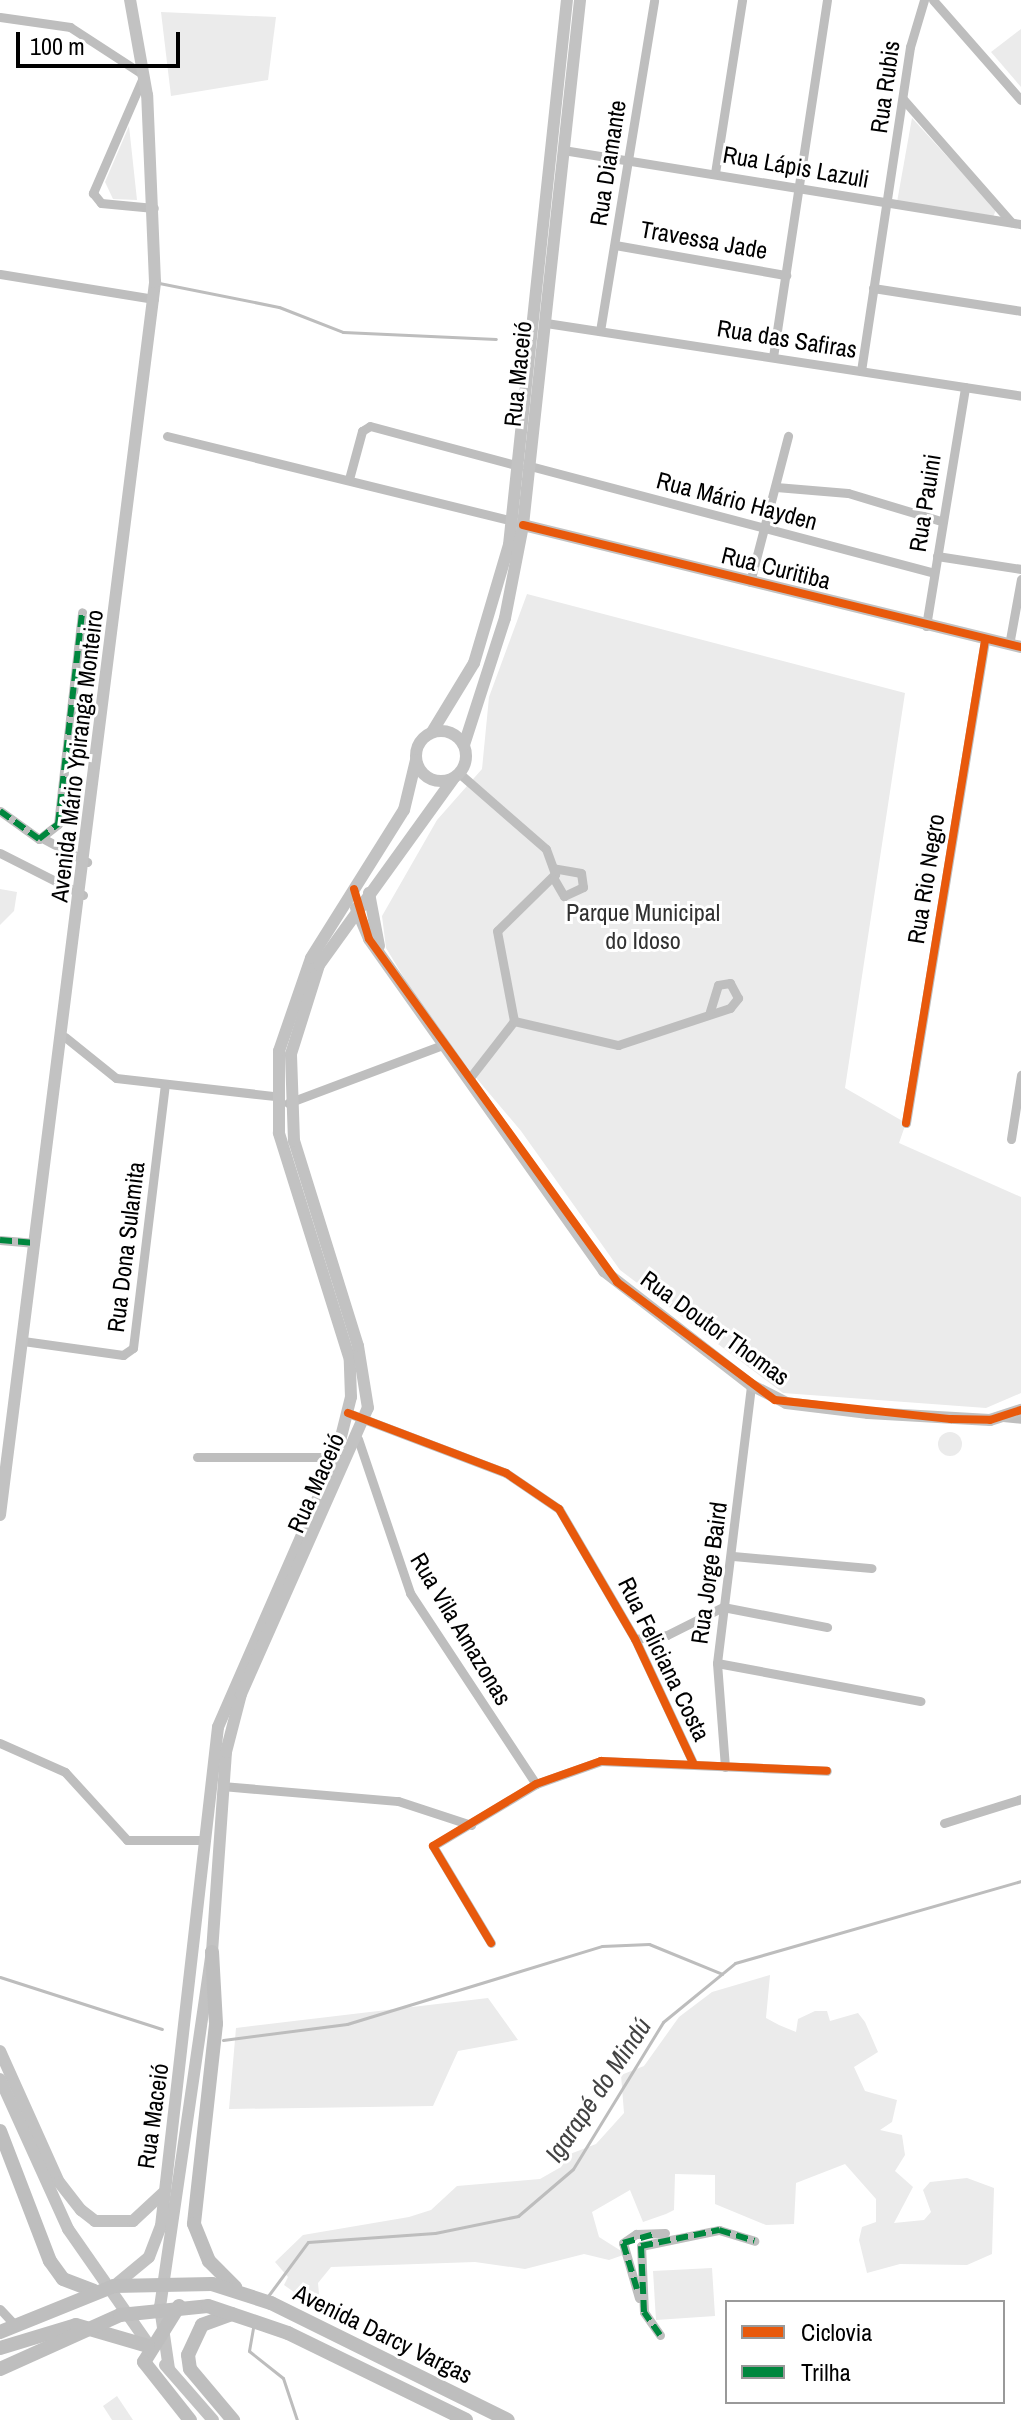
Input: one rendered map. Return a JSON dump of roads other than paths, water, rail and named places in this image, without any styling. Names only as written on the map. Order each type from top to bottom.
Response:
[{"type":"main road","name":"Avenida Mário Ypiranga Monteiro","points":[[0,1515],[83,895],[154,299],[154,208],[144,75],[130,0]]},
{"type":"main road","name":"Rua Maceió","points":[[525,466],[567,0]]},
{"type":"main road","name":"Rua Maceió","points":[[464,745],[509,598],[546,323],[580,0]]},
{"type":"main road","name":"Rua Maceió","points":[[432,732],[468,676],[490,618],[518,523]]},
{"type":"main road","name":"Rua Curitiba","points":[[518,523],[1015,646]]},
{"type":"main road","points":[[432,732],[450,733],[464,745],[456,776],[429,779],[416,760],[417,746],[432,732]]},
{"type":"main road","name":"Rua Maceió","points":[[114,2286],[154,2249],[165,2190],[205,1840],[226,1700],[336,1457],[348,1413],[350,1360],[279,1133],[275,1096],[299,984],[404,810],[416,760]]},
{"type":"main road","name":"Rua Maceió","points":[[169,2369],[160,2307],[212,1952],[222,1786],[241,1694],[365,1423],[358,1346],[288,1103],[297,1024],[339,933],[456,776]]},
{"type":"main road","name":"Rua Doutor Thomas","points":[[354,889],[356,910],[369,939],[604,1271],[751,1385],[786,1403],[1003,1417],[1021,1410]]},
{"type":"main road","name":"Rua Doutor Thomas","points":[[369,893],[381,952]]},
{"type":"main road","points":[[339,933],[369,939]]},
{"type":"main road","points":[[212,1952],[216,2024],[194,2224],[209,2261],[237,2289]]},
{"type":"main road","points":[[0,2051],[59,2182],[81,2210],[95,2221],[133,2221],[165,2190]]},
{"type":"main road","points":[[0,2079],[12,2113],[75,2242],[148,2346],[213,2420]]},
{"type":"main road","points":[[0,2131],[50,2261],[63,2279],[94,2291]]},
{"type":"main road","points":[[0,2332],[94,2291],[114,2286],[190,2280],[237,2289]]},
{"type":"main road","name":"Avenida Darcy Vargas","points":[[237,2289],[297,2315],[508,2420]]},
{"type":"main road","points":[[179,2306],[144,2362],[190,2420]]},
{"type":"main road","name":"Avenida Darcy Vargas","points":[[0,2369],[97,2322],[179,2306],[240,2312],[466,2420]]},
{"type":"main road","points":[[233,2420],[190,2369],[188,2355],[202,2325],[240,2312]]},
{"type":"main road","points":[[0,2348],[30,2333],[96,2326],[148,2346]]},
{"type":"street","name":"Rua Diamante","points":[[600,331],[654,0]]},
{"type":"street","points":[[715,173],[742,0]]},
{"type":"street","points":[[773,357],[827,0]]},
{"type":"street","name":"Rua Rubis","points":[[861,371],[903,99],[924,0]]},
{"type":"street","points":[[933,0],[1021,100]]},
{"type":"street","points":[[0,17],[70,27],[144,75],[93,193],[101,203],[154,208]]},
{"type":"street","points":[[903,99],[1016,223]]},
{"type":"street","name":"Rua Lápis Lazuli","points":[[563,150],[1016,223]]},
{"type":"street","name":"Travessa Jade","points":[[615,245],[786,275]]},
{"type":"street","points":[[0,274],[154,299]]},
{"type":"street","points":[[873,288],[1021,311]]},
{"type":"street","name":"Rua das Safiras","points":[[546,323],[1021,396]]},
{"type":"street","name":"Rua Pauini","points":[[926,626],[965,387]]},
{"type":"street","name":"Rua Mário Hayden","points":[[349,479],[363,428],[387,430],[934,573]]},
{"type":"street","name":"Rua Curitiba","points":[[167,436],[518,523]]},
{"type":"street","points":[[750,582],[788,436]]},
{"type":"street","points":[[776,487],[848,493],[941,521]]},
{"type":"street","points":[[937,556],[1021,569]]},
{"type":"street","points":[[1015,646],[1021,579]]},
{"type":"street","points":[[44,839],[58,824],[82,612]]},
{"type":"street","name":"Rua Rio Negro","points":[[906,1123],[985,640]]},
{"type":"street","points":[[456,776],[546,849],[554,873],[497,931],[514,1021],[468,1080]]},
{"type":"street","points":[[0,811],[87,862]]},
{"type":"street","points":[[0,853],[83,895]]},
{"type":"street","points":[[514,1021],[618,1045],[710,1012]]},
{"type":"street","points":[[65,1037],[116,1078],[275,1096]]},
{"type":"street","points":[[288,1103],[442,1045]]},
{"type":"street","points":[[1011,1139],[1021,1075]]},
{"type":"street","name":"Rua Dona Sulamita","points":[[23,1341],[131,1352],[165,1085]]},
{"type":"street","points":[[0,1240],[35,1243]]},
{"type":"street","name":"Rua Jorge Baird","points":[[725,1767],[717,1663],[733,1556],[751,1385]]},
{"type":"street","name":"Rua Feliciana Costa","points":[[348,1413],[365,1423],[506,1473],[559,1509],[635,1639],[693,1763]]},
{"type":"street","name":"Rua Doutor Thomas","points":[[1003,1417],[1021,1419]]},
{"type":"street","name":"Rua Vila Amazonas","points":[[358,1439],[410,1593],[536,1784]]},
{"type":"street","points":[[197,1457],[336,1457]]},
{"type":"street","points":[[733,1556],[871,1568]]},
{"type":"street","points":[[635,1639],[667,1635],[723,1607],[827,1627]]},
{"type":"street","points":[[717,1663],[920,1701]]},
{"type":"street","points":[[0,1743],[65,1772],[127,1840],[205,1840]]},
{"type":"street","points":[[491,1943],[434,1856],[436,1842],[471,1825],[536,1784],[594,1761],[827,1771]]},
{"type":"street","points":[[222,1786],[398,1801],[471,1825]]},
{"type":"street","points":[[944,1823],[1021,1799]]},
{"type":"street","points":[[644,2312],[641,2246],[719,2230]]},
{"type":"street","points":[[660,2335],[644,2312],[623,2243],[636,2234],[719,2230],[754,2241]]},
{"type":"street","points":[[0,2309],[14,2324]]},
{"type":"waterway","points":[[159,283],[279,307],[343,332],[496,339]]},
{"type":"waterway","name":"Igarapé do Mindú","points":[[268,2296],[308,2242],[435,2233],[518,2216],[573,2169],[663,2022],[735,1963],[1021,1881]]},
{"type":"waterway","points":[[223,2040],[347,2024],[602,1946],[649,1944],[722,1974]]},
{"type":"waterway","points":[[0,1977],[162,2029]]},
{"type":"waterway","name":"Igarapé do Mindú","points":[[253,2328],[249,2351],[283,2378],[297,2420]]},
{"type":"park label","name":"Parque Municipal do Idoso","points":[[643,927]]}]
